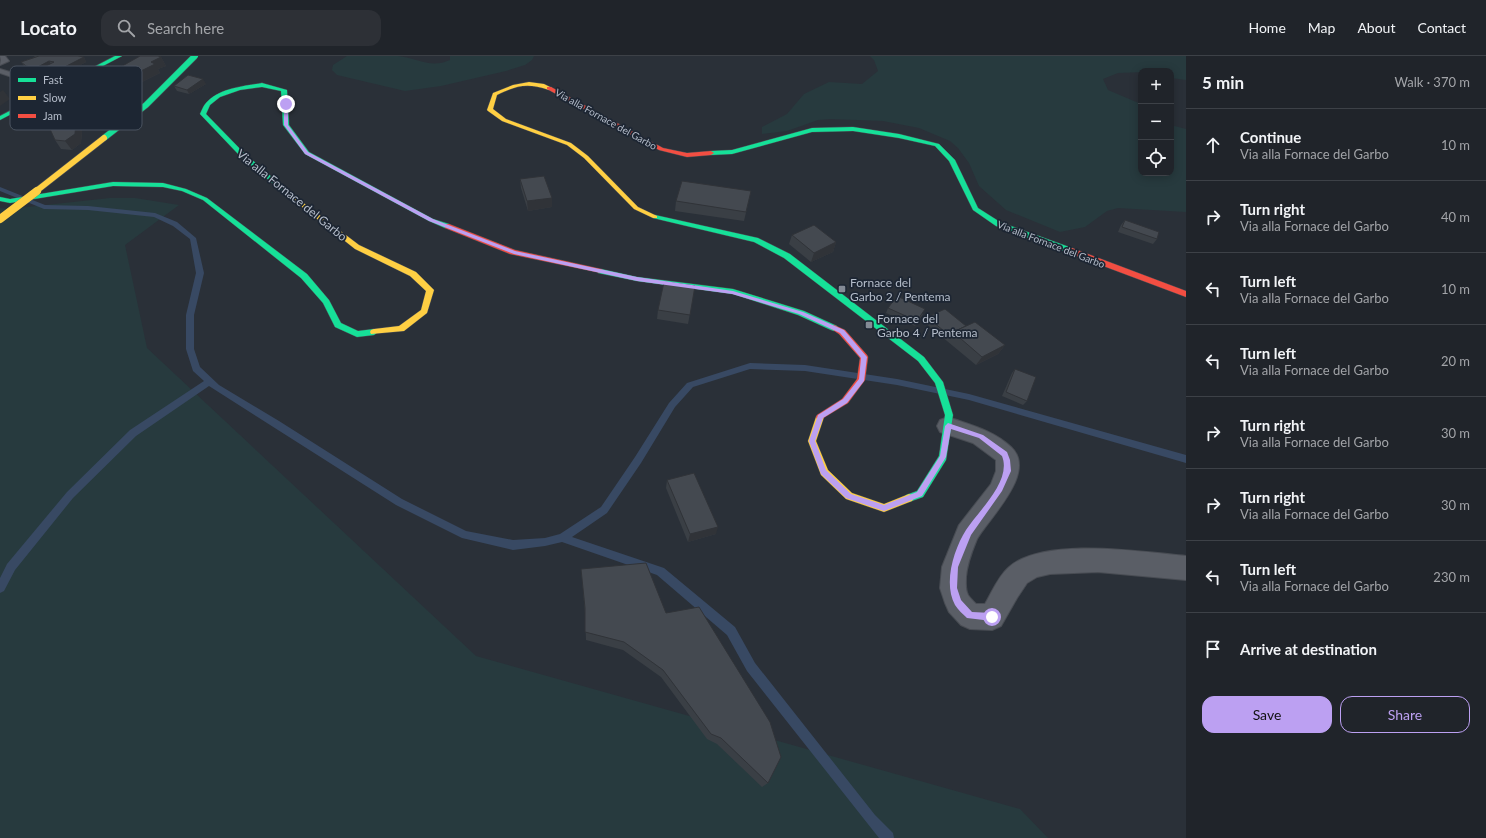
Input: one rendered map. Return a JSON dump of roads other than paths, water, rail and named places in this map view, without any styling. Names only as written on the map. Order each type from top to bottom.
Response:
[{"type":"main road","points":[[100,66],[119,56]]},
{"type":"main road","points":[[142,108],[196,56]]},
{"type":"main road","name":"Via alla Fornace del Garbo","points":[[0,199],[10,200],[113,184],[163,185],[184,190],[204,199],[304,276],[326,302],[338,325],[357,334],[401,329],[424,311],[430,290],[413,274],[357,248],[264,176],[223,137],[203,114],[208,104],[218,96],[239,88],[262,85],[284,90],[286,125],[307,153],[431,220],[514,252],[637,279],[733,292],[801,313],[842,332],[864,357],[862,380],[845,401],[820,417],[812,441],[824,472],[849,496],[884,508],[920,494],[943,457],[949,415],[939,382],[921,359],[787,256],[756,240],[657,218],[636,208],[586,157],[569,144],[504,120],[490,110],[495,94],[514,85],[542,84],[661,149],[687,156],[732,152],[812,130],[853,129],[899,136],[937,145],[952,160],[975,209],[998,224],[1186,294]]},
{"type":"main road","points":[[0,118],[10,113]]},
{"type":"main road","points":[[0,219],[115,130]]},
{"type":"street","points":[[948,426],[981,437],[1004,454],[1007,460],[1007,471],[1000,489],[968,533],[954,567],[953,588],[958,603],[970,616],[992,617],[1017,576],[1030,567],[1056,561],[1117,561],[1186,568]]},
{"type":"lane","points":[[0,63],[6,61],[1,56]]},
{"type":"lane","points":[[0,71],[10,74]]},
{"type":"waterway","points":[[0,189],[44,207],[88,208],[155,215],[175,224],[193,238],[200,273],[190,315],[190,349],[196,369],[210,381]]},
{"type":"waterway","points":[[562,538],[604,510],[638,460],[672,405],[690,385],[750,366],[805,368],[897,382],[969,397],[1186,459]]},
{"type":"waterway","points":[[0,588],[11,567],[70,495],[133,433],[210,381]]},
{"type":"waterway","points":[[210,381],[216,387],[276,423],[399,502],[465,535],[513,545],[545,542],[562,538]]},
{"type":"waterway","points":[[562,538],[660,571],[731,631],[751,667],[871,819],[888,838]]},
{"type":"place","name":"Fornace del Garbo 2 / Pentema","points":[[842,289]]},
{"type":"place","name":"Fornace del Garbo 4 / Pentema","points":[[869,325]]}]
